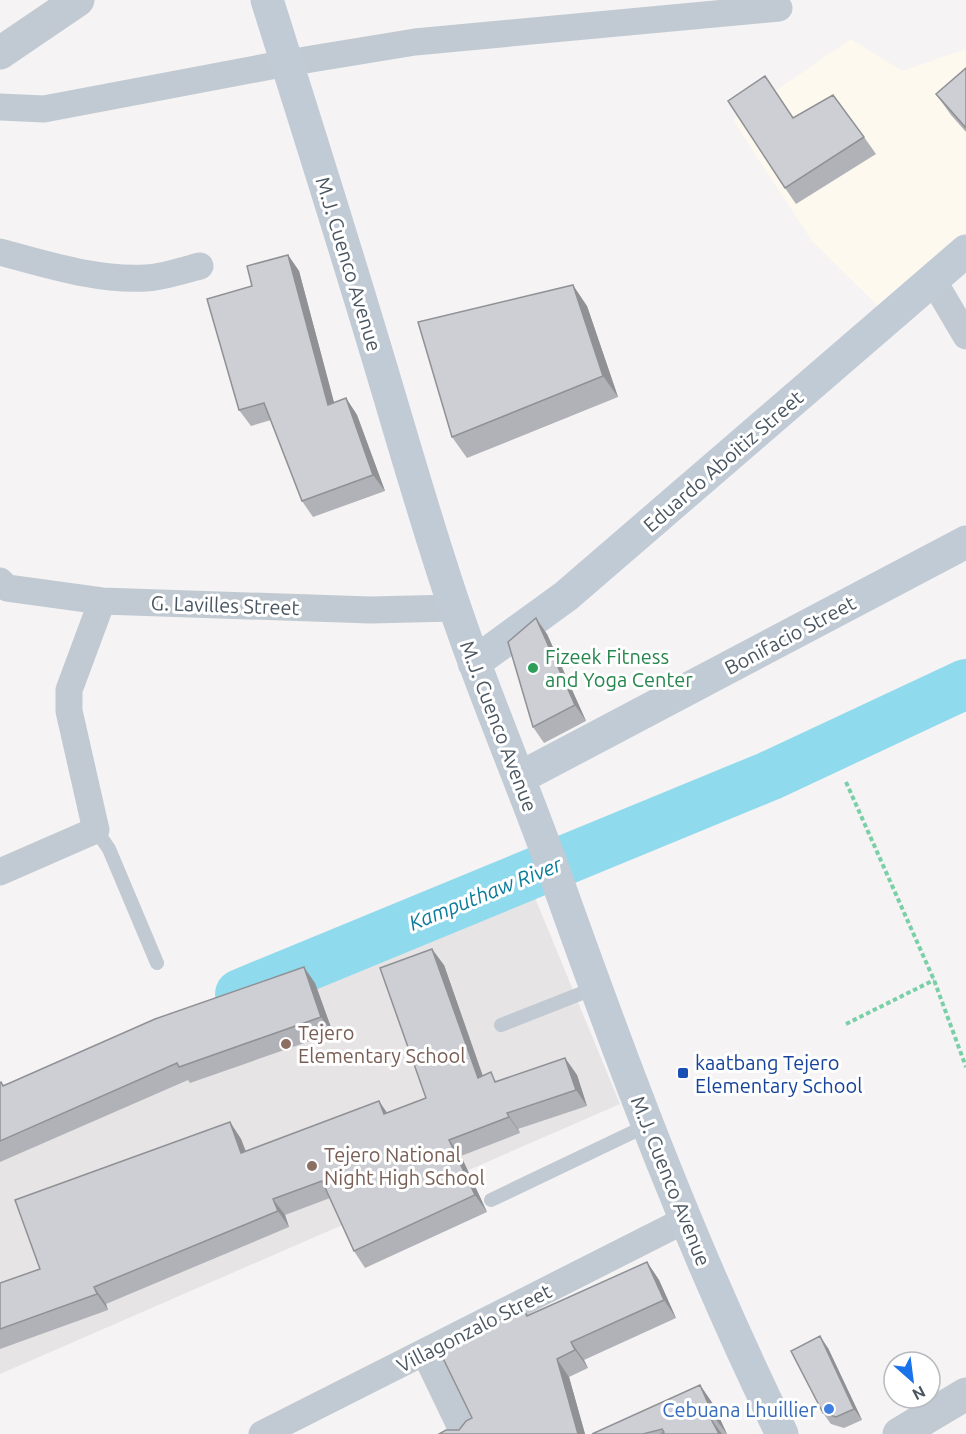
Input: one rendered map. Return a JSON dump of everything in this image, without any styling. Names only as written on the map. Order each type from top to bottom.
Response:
[{"type":"main road","name":"M.J. Cuenco Avenue","points":[[267,0],[474,663],[558,881],[595,988],[685,1220],[749,1367],[782,1434]]},
{"type":"main road","name":"Eduardo Aboitiz Street","points":[[474,663],[566,596],[966,251]]},
{"type":"main road","name":"Bonifacio Street","points":[[519,778],[966,542]]},
{"type":"street","points":[[0,53],[78,0]]},
{"type":"street","points":[[0,106],[44,109],[287,63],[415,42],[779,8]]},
{"type":"street","points":[[0,252],[73,271],[98,275],[146,278],[200,266]]},
{"type":"street","points":[[933,279],[966,336]]},
{"type":"street","name":"G. Lavilles Street","points":[[0,580],[7,588],[102,601],[370,610],[455,608]]},
{"type":"street","points":[[0,872],[96,830],[69,711],[69,690],[102,601]]},
{"type":"street","name":"Villagonzalo Street","points":[[262,1434],[685,1220]]},
{"type":"street","points":[[425,1353],[464,1434]]},
{"type":"street","points":[[905,1432],[966,1394]]},
{"type":"lane","points":[[96,830],[110,849],[157,963]]},
{"type":"lane","points":[[501,1024],[595,988]]},
{"type":"lane","points":[[491,1200],[648,1125]]},
{"type":"path","points":[[846,782],[934,980],[966,1067]]},
{"type":"path","points":[[846,1024],[934,980]]},
{"type":"shaded area","points":[[851,39],[902,71],[966,49],[966,232],[879,307],[812,241],[733,120]]},
{"type":"shaded area","points":[[528,881],[620,1104],[0,1374],[0,1103]]},
{"type":"building","points":[[966,68],[966,128],[936,94]]},
{"type":"building","points":[[765,76],[793,118],[833,95],[864,137],[785,188],[728,101]]},
{"type":"building","points":[[288,255],[328,405],[346,398],[373,475],[302,501],[264,403],[239,410],[207,299],[252,286],[247,266]]},
{"type":"building","points":[[573,285],[603,376],[452,437],[418,322]]},
{"type":"building","points":[[536,618],[575,705],[533,727],[508,642]]},
{"type":"building","points":[[432,949],[478,1078],[491,1072],[495,1082],[565,1058],[576,1090],[507,1113],[509,1117],[449,1140],[475,1195],[354,1251],[322,1181],[273,1199],[278,1211],[94,1287],[97,1294],[0,1329],[0,1283],[40,1269],[15,1200],[230,1122],[241,1153],[379,1101],[384,1114],[426,1098],[380,968]]},
{"type":"building","points":[[304,967],[321,1017],[179,1067],[177,1063],[0,1141],[1,1082],[3,1086],[155,1019]]},
{"type":"building","points":[[647,1262],[664,1300],[571,1342],[575,1350],[557,1359],[578,1434],[439,1434],[446,1430],[459,1430],[466,1421],[472,1418],[439,1350],[523,1308],[527,1316]]},
{"type":"building","points":[[820,1336],[854,1409],[836,1417],[823,1413],[791,1351]]},
{"type":"building","points":[[700,1385],[714,1417],[711,1419],[719,1434],[661,1434],[664,1432],[662,1429],[643,1434],[592,1434]]},
{"type":"waterway","name":"Kamputhaw River","points":[[240,994],[769,776],[966,684]]},
{"type":"place","name":"Fizeek Fitness and Yoga Center","points":[[533,668]]},
{"type":"place","name":"Tejero Elementary School","points":[[286,1044]]},
{"type":"place","name":"kaatbang Tejero Elementary School","points":[[683,1073]]},
{"type":"place","name":"Tejero National Night High School","points":[[312,1166]]},
{"type":"place","name":"Cebuana Lhuillier","points":[[829,1409]]}]
